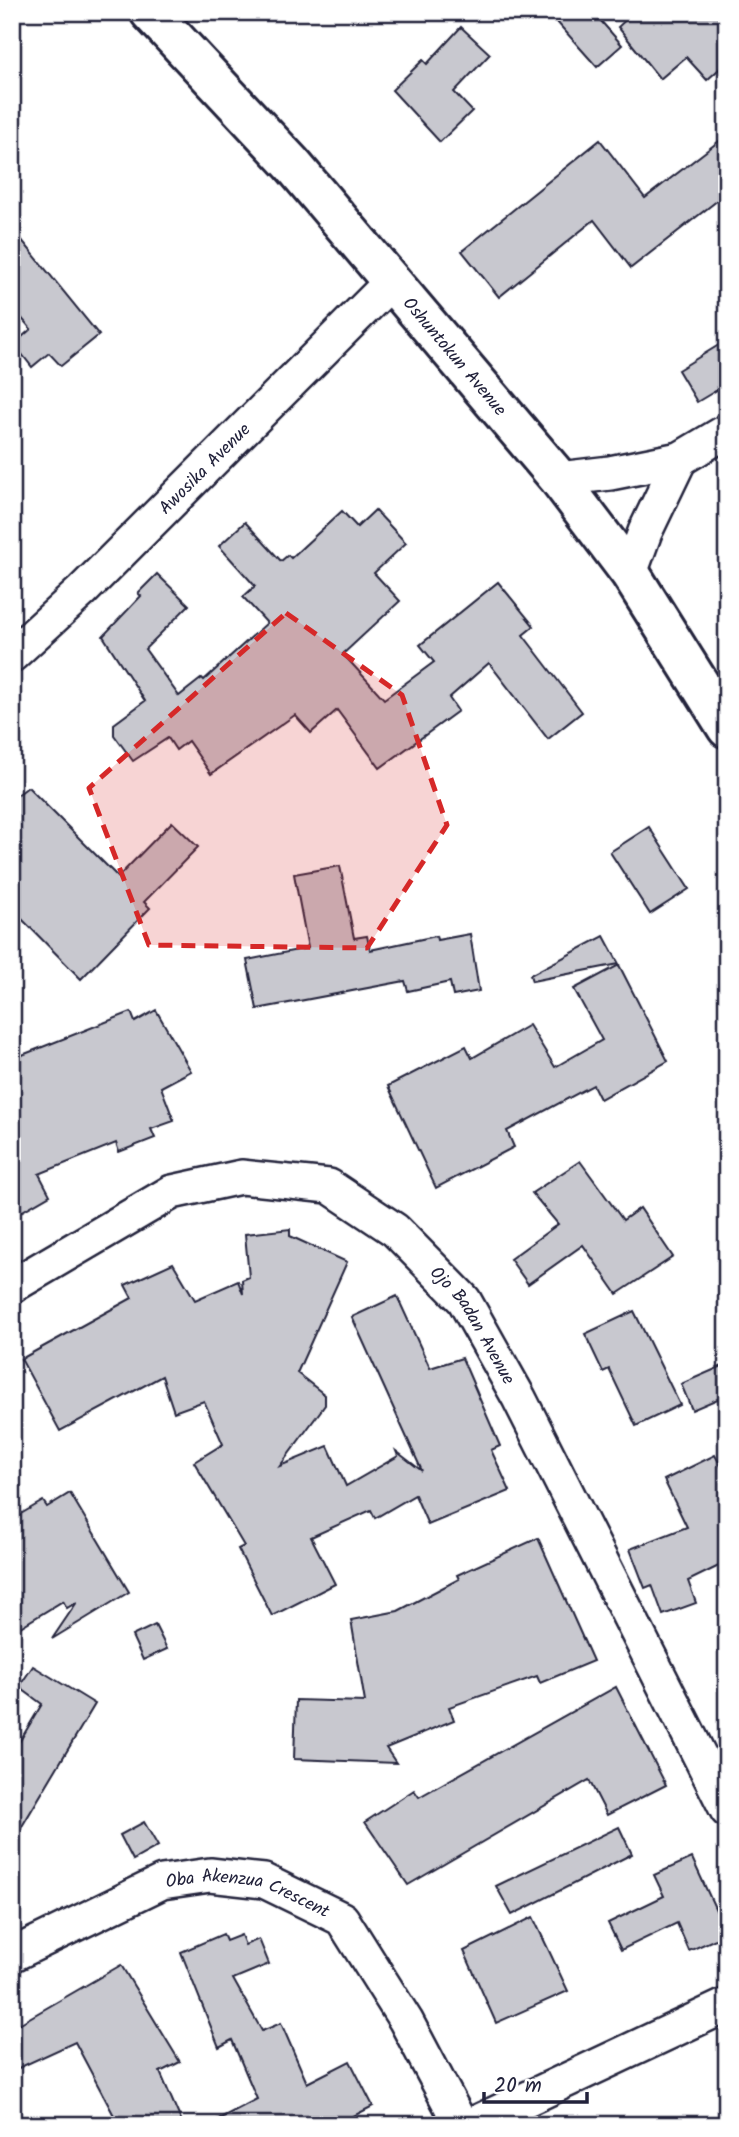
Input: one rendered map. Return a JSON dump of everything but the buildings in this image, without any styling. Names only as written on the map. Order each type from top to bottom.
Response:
[{"type":"main road","name":"Oshuntokun Avenue","points":[[150,12],[292,164],[559,479],[630,573],[727,728]]},
{"type":"street","name":"Awosika Avenue","points":[[12,655],[82,591],[393,280]]},
{"type":"street","points":[[559,479],[610,473],[680,459],[727,431]]},
{"type":"street","points":[[630,573],[645,532],[680,459]]},
{"type":"street","name":"Ojo Badan Avenue","points":[[12,1286],[172,1192],[241,1177],[330,1186],[396,1230],[464,1300],[519,1398],[727,1810]]},
{"type":"street","name":"Oba Akenzua Crescent","points":[[12,1955],[162,1882],[210,1875],[264,1881],[342,1919],[406,2021],[461,2125]]},
{"type":"street","points":[[471,2125],[727,2005]]},
{"type":"highlighted area","points":[[286,613],[402,695],[447,825],[367,948],[149,945],[89,788]]}]
